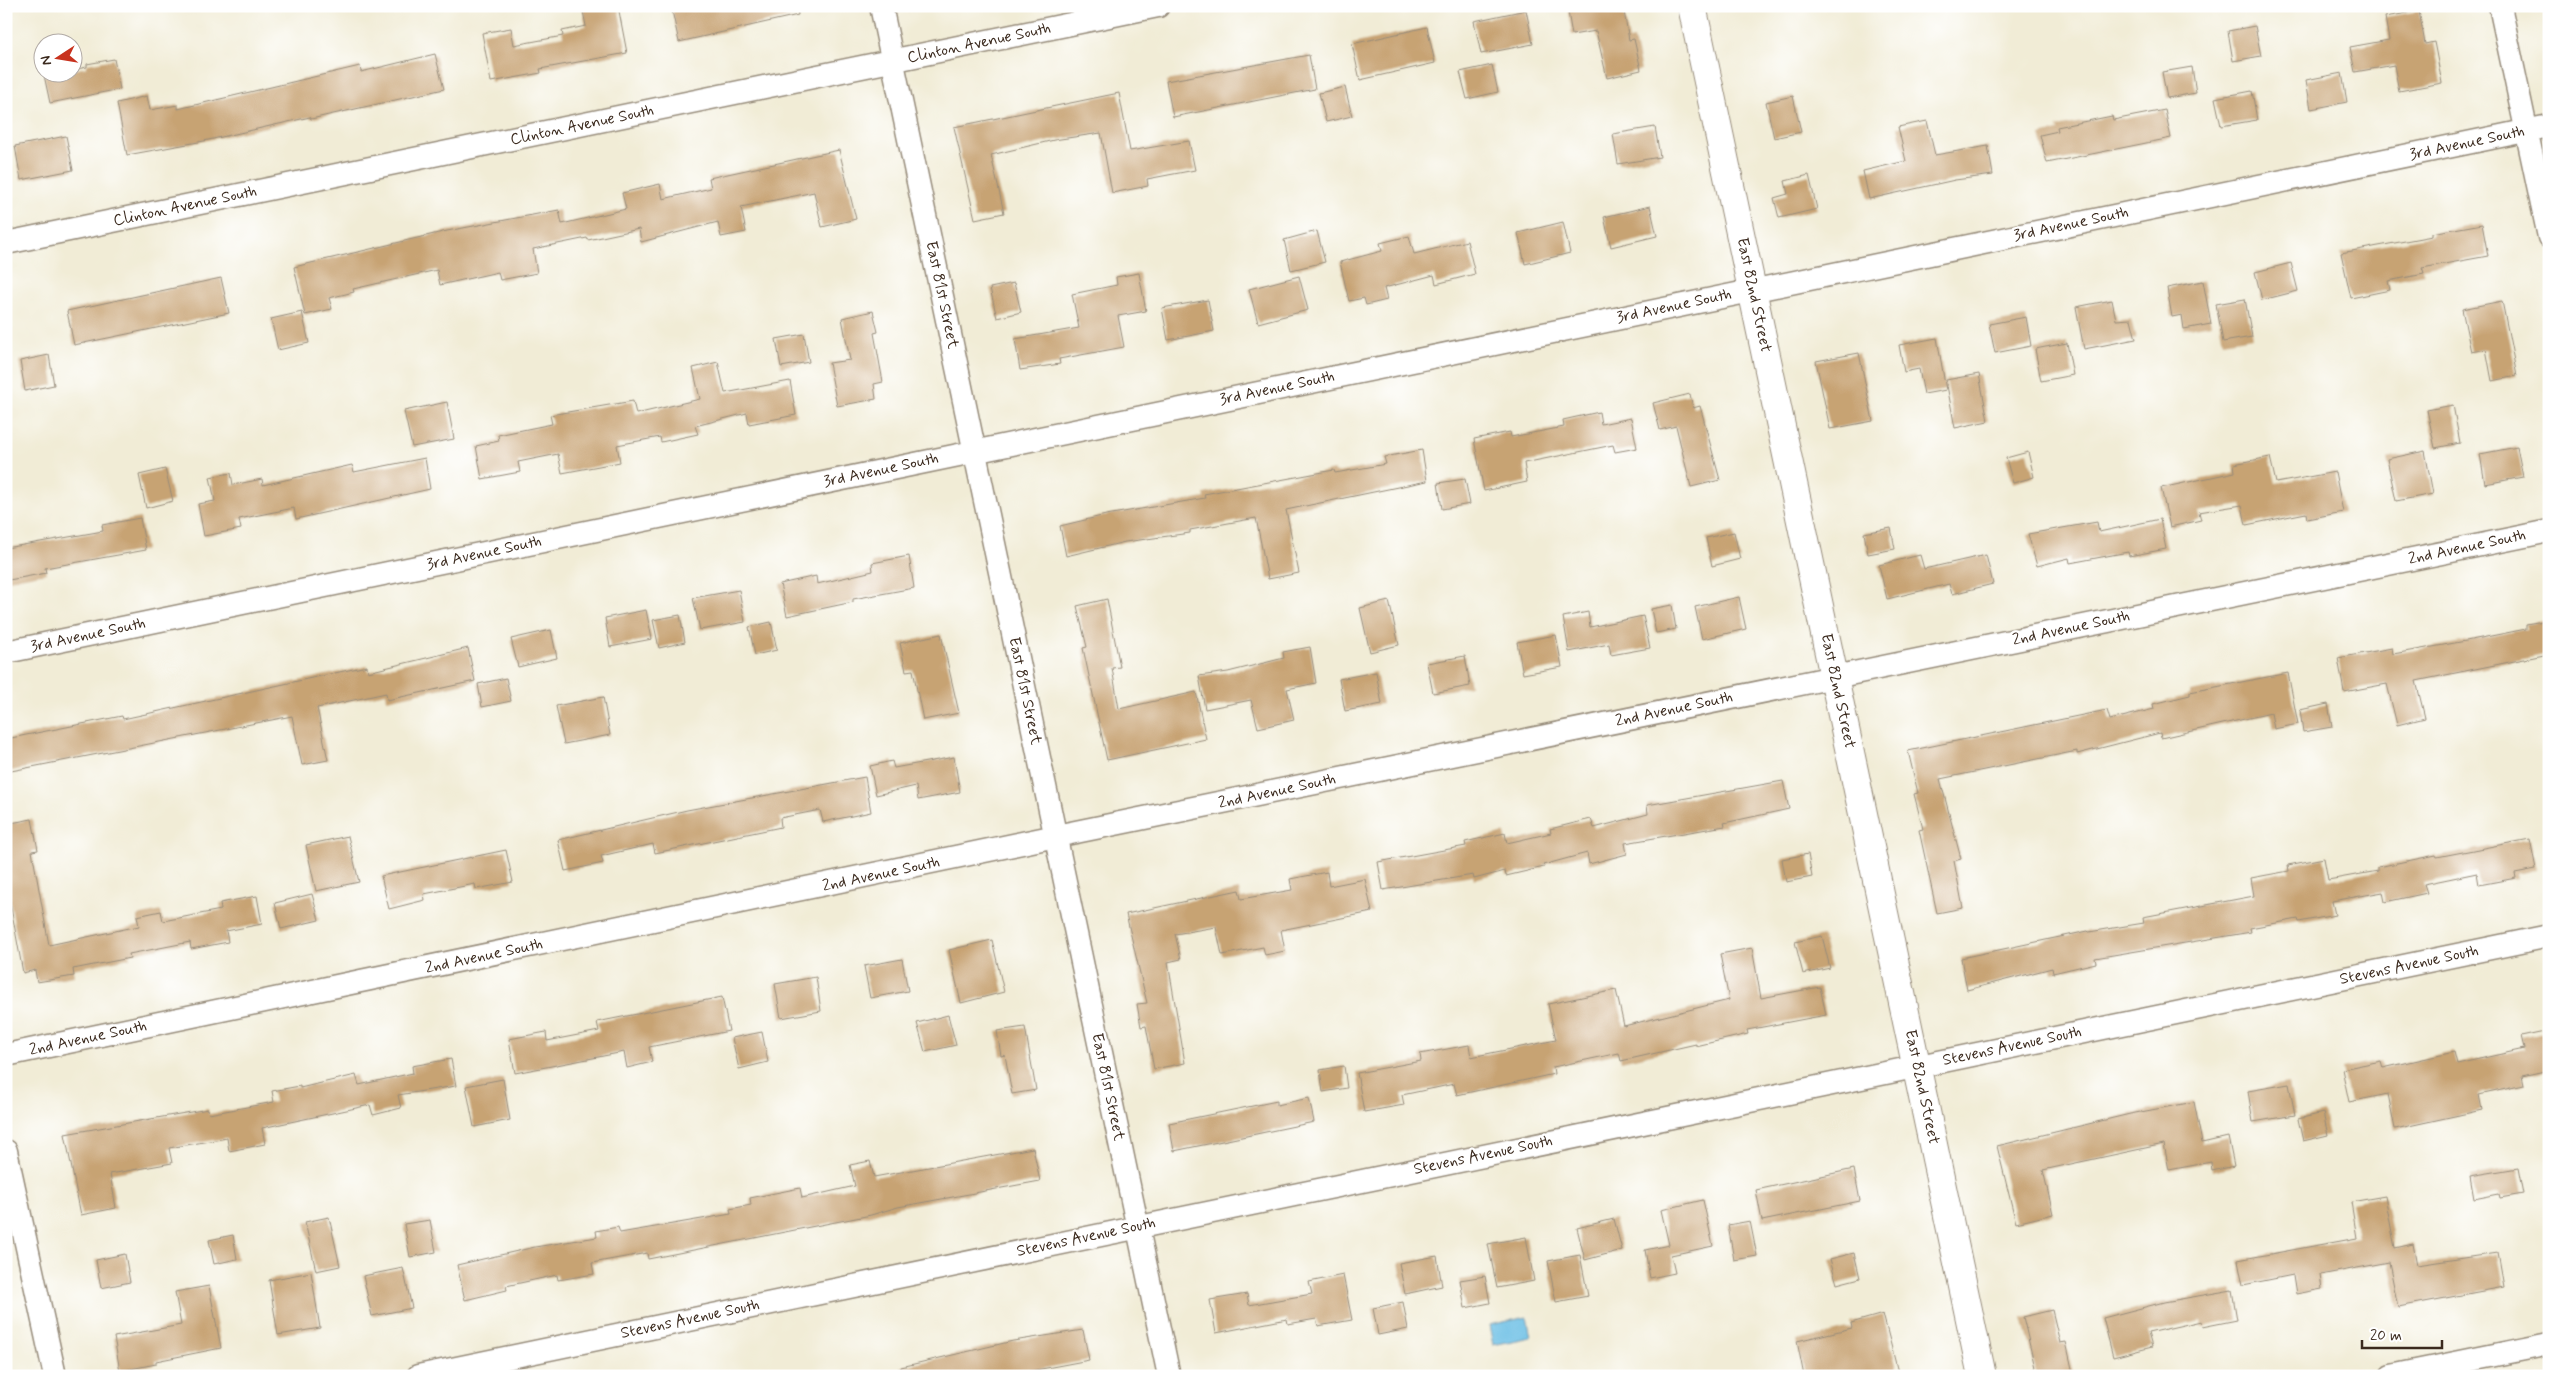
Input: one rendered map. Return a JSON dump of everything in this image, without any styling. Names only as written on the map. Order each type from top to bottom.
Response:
[{"type":"street","name":"East 81st Street","points":[[881,6],[1169,1376]]},
{"type":"street","name":"Clinton Avenue South","points":[[6,243],[1158,6]]},
{"type":"street","name":"East 82nd Street","points":[[1692,6],[1982,1376]]},
{"type":"street","points":[[2500,6],[2549,237]]},
{"type":"street","name":"3rd Avenue South","points":[[6,652],[1753,289],[2549,126]]},
{"type":"street","name":"2nd Avenue South","points":[[6,1055],[1056,836],[2549,530]]},
{"type":"street","name":"Stevens Avenue South","points":[[418,1376],[2549,936]]},
{"type":"street","points":[[6,1151],[55,1376]]},
{"type":"street","points":[[2391,1376],[2549,1344]]},
{"type":"water","points":[[1527,1317],[1531,1337],[1493,1345],[1489,1325]]},
{"type":"building","points":[[582,6],[618,6],[627,53],[540,69],[541,73],[491,82],[482,33],[511,28],[514,45],[563,36],[562,31],[586,26]]},
{"type":"building","points":[[671,6],[797,6],[798,15],[679,42]]},
{"type":"building","points":[[1567,6],[1623,6],[1629,40],[1634,39],[1641,70],[1607,78],[1596,31],[1572,35]]},
{"type":"building","points":[[1526,10],[1533,44],[1481,54],[1474,21]]},
{"type":"building","points":[[2419,11],[2425,44],[2434,42],[2442,83],[2399,91],[2394,65],[2355,72],[2350,47],[2389,40],[2385,17]]},
{"type":"building","points":[[2255,26],[2261,56],[2233,61],[2228,31]]},
{"type":"building","points":[[1427,27],[1435,63],[1360,80],[1352,44]]},
{"type":"building","points":[[435,54],[444,89],[311,119],[310,117],[204,141],[127,155],[117,103],[147,96],[150,110],[178,105],[178,109],[360,66],[361,72]]},
{"type":"building","points":[[1309,55],[1315,89],[1173,117],[1166,81]]},
{"type":"building","points":[[114,59],[120,89],[50,103],[46,82],[82,82],[82,68],[87,67],[87,64]]},
{"type":"building","points":[[1492,65],[1498,92],[1467,99],[1460,72]]},
{"type":"building","points":[[2192,67],[2196,93],[2167,98],[2162,72]]},
{"type":"building","points":[[2342,73],[2347,102],[2311,109],[2306,80]]},
{"type":"building","points":[[1345,87],[1352,116],[1326,122],[1319,93]]},
{"type":"building","points":[[2252,91],[2257,120],[2221,126],[2215,98]]},
{"type":"building","points":[[1119,93],[1130,151],[1189,141],[1195,170],[1147,179],[1148,186],[1112,193],[1101,133],[1054,140],[991,155],[1004,213],[975,219],[954,127]]},
{"type":"building","points":[[1793,96],[1801,132],[1774,138],[1766,102]]},
{"type":"building","points":[[2165,110],[2171,138],[2047,163],[2040,135],[2058,131],[2057,127],[2112,116],[2113,120]]},
{"type":"building","points":[[1927,121],[1935,155],[1988,146],[1993,175],[1955,180],[1869,199],[1863,171],[1906,161],[1898,127]]},
{"type":"building","points":[[1655,127],[1660,157],[1618,164],[1613,134]]},
{"type":"building","points":[[66,136],[73,170],[21,180],[15,146]]},
{"type":"building","points":[[839,150],[856,219],[822,227],[814,192],[741,207],[746,232],[721,237],[718,222],[641,242],[639,229],[588,240],[587,238],[533,249],[537,273],[500,280],[498,272],[440,285],[437,270],[353,289],[354,292],[329,298],[332,309],[305,315],[294,267],[447,231],[559,210],[562,224],[626,209],[622,193],[660,184],[663,199],[711,188],[709,178]]},
{"type":"building","points":[[1809,175],[1817,209],[1779,218],[1774,198],[1788,194],[1785,181]]},
{"type":"building","points":[[1650,206],[1657,236],[1611,247],[1604,217]]},
{"type":"building","points":[[1563,222],[1570,253],[1525,264],[1518,233]]},
{"type":"building","points":[[2482,224],[2488,256],[2422,268],[2424,274],[2388,281],[2390,290],[2351,298],[2341,253],[2432,236],[2432,233]]},
{"type":"building","points":[[1317,231],[1325,262],[1291,270],[1284,240]]},
{"type":"building","points":[[1409,236],[1414,254],[1467,241],[1475,274],[1436,284],[1434,275],[1384,288],[1387,300],[1366,305],[1364,298],[1349,301],[1340,262],[1382,251],[1380,243]]},
{"type":"building","points":[[2291,263],[2298,291],[2262,300],[2255,272]]},
{"type":"building","points":[[1139,273],[1146,311],[1118,316],[1124,347],[1059,359],[1060,364],[1020,370],[1015,339],[1079,328],[1072,294],[1117,285],[1116,277]]},
{"type":"building","points":[[1299,276],[1308,310],[1258,323],[1249,289]]},
{"type":"building","points":[[221,278],[229,313],[74,345],[67,311]]},
{"type":"building","points":[[2203,281],[2211,324],[2184,329],[2182,315],[2172,317],[2167,288]]},
{"type":"building","points":[[1014,283],[1021,312],[997,318],[990,288]]},
{"type":"building","points":[[2245,299],[2252,337],[2223,342],[2216,304]]},
{"type":"building","points":[[1208,300],[1214,331],[1168,340],[1162,308]]},
{"type":"building","points":[[2112,300],[2116,320],[2131,319],[2136,339],[2084,349],[2076,307]]},
{"type":"building","points":[[2502,301],[2517,376],[2492,381],[2486,349],[2471,352],[2462,309]]},
{"type":"building","points":[[873,311],[878,332],[874,333],[883,382],[874,384],[876,399],[837,406],[829,363],[850,360],[842,318]]},
{"type":"building","points":[[302,312],[309,343],[278,350],[271,319]]},
{"type":"building","points":[[2026,317],[2031,346],[1995,353],[1989,324]]},
{"type":"building","points":[[804,334],[809,362],[781,367],[776,339]]},
{"type":"building","points":[[1937,338],[1946,390],[1924,394],[1919,369],[1904,372],[1899,345]]},
{"type":"building","points":[[2067,343],[2073,375],[2041,381],[2035,349]]},
{"type":"building","points":[[1859,353],[1873,421],[1830,429],[1816,361]]},
{"type":"building","points":[[49,355],[54,385],[25,391],[20,361]]},
{"type":"building","points":[[718,362],[725,393],[790,381],[796,415],[749,424],[747,413],[695,426],[698,434],[661,442],[660,437],[617,445],[620,462],[562,473],[558,454],[518,462],[520,472],[482,479],[476,446],[499,441],[498,435],[552,424],[550,415],[633,401],[636,414],[700,399],[693,368]]},
{"type":"building","points":[[1979,374],[1988,421],[1955,428],[1946,380]]},
{"type":"building","points":[[1690,394],[1693,408],[1700,406],[1720,480],[1691,487],[1676,426],[1660,430],[1653,403]]},
{"type":"building","points":[[447,402],[454,439],[412,447],[404,411]]},
{"type":"building","points":[[2453,405],[2460,443],[2435,448],[2427,410]]},
{"type":"building","points":[[1599,412],[1601,424],[1631,418],[1637,448],[1615,452],[1613,445],[1524,463],[1527,482],[1484,491],[1474,439],[1510,432],[1511,437],[1564,427],[1563,420]]},
{"type":"building","points":[[2517,447],[2523,477],[2485,484],[2480,454]]},
{"type":"building","points":[[1422,450],[1427,481],[1286,510],[1299,573],[1268,579],[1256,518],[1190,530],[1190,533],[1125,542],[1066,556],[1060,526],[1106,515],[1205,498],[1204,494],[1334,470],[1335,473],[1386,464],[1384,457]]},
{"type":"building","points":[[2425,451],[2433,494],[2396,501],[2387,459]]},
{"type":"building","points":[[2028,452],[2034,477],[2013,483],[2006,458]]},
{"type":"building","points":[[2270,457],[2276,483],[2335,472],[2343,512],[2307,519],[2306,513],[2246,525],[2242,505],[2199,512],[2201,520],[2170,527],[2161,488],[2235,472],[2234,464]]},
{"type":"building","points":[[425,458],[430,489],[296,519],[294,508],[239,519],[241,529],[204,536],[198,504],[215,501],[210,477],[231,473],[233,485],[262,479],[263,485],[352,465],[354,472]]},
{"type":"building","points":[[165,469],[173,501],[146,508],[139,475]]},
{"type":"building","points":[[1465,479],[1470,504],[1442,509],[1438,483]]},
{"type":"building","points":[[140,518],[146,550],[45,568],[46,573],[9,580],[6,548],[103,531],[102,525]]},
{"type":"building","points":[[2160,519],[2166,549],[2129,556],[2128,552],[2070,563],[2069,558],[2037,566],[2028,534],[2097,522],[2099,532]]},
{"type":"building","points":[[1891,528],[1895,549],[1868,554],[1864,533]]},
{"type":"building","points":[[1734,532],[1740,559],[1712,566],[1706,538]]},
{"type":"building","points":[[1920,555],[1924,569],[1986,555],[1993,584],[1952,594],[1949,584],[1887,599],[1879,565]]},
{"type":"building","points":[[909,556],[914,588],[853,599],[853,602],[787,616],[780,584],[816,576],[817,584],[873,571],[872,563]]},
{"type":"building","points":[[739,590],[745,622],[700,630],[693,598]]},
{"type":"building","points":[[1739,597],[1746,629],[1702,639],[1695,607]]},
{"type":"building","points":[[1107,599],[1120,667],[1112,668],[1119,709],[1196,692],[1206,739],[1107,760],[1083,648],[1087,647],[1077,606]]},
{"type":"building","points":[[1389,601],[1399,645],[1370,652],[1360,608]]},
{"type":"building","points":[[1672,605],[1676,629],[1656,633],[1651,609]]},
{"type":"building","points":[[646,610],[652,639],[610,647],[605,618]]},
{"type":"building","points":[[1588,612],[1590,627],[1643,616],[1650,648],[1611,655],[1609,644],[1569,652],[1563,617]]},
{"type":"building","points":[[680,615],[685,642],[659,648],[653,620]]},
{"type":"building","points":[[2549,620],[2549,654],[2416,681],[2425,718],[2397,725],[2387,684],[2344,692],[2338,658],[2392,648],[2393,654],[2466,641],[2526,629],[2526,624]]},
{"type":"building","points":[[771,622],[777,650],[755,655],[749,627]]},
{"type":"building","points":[[551,630],[557,658],[518,667],[511,639]]},
{"type":"building","points":[[941,634],[959,713],[923,720],[913,670],[906,671],[900,643]]},
{"type":"building","points":[[1556,635],[1562,667],[1523,674],[1517,642]]},
{"type":"building","points":[[1310,647],[1316,683],[1287,689],[1294,720],[1258,728],[1251,700],[1205,709],[1199,676],[1228,672],[1284,658],[1283,652]]},
{"type":"building","points":[[468,648],[475,681],[387,700],[386,693],[317,708],[328,760],[302,765],[292,716],[6,772],[6,739],[122,716],[123,719],[367,666],[368,672]]},
{"type":"building","points":[[1465,656],[1470,686],[1433,693],[1427,663]]},
{"type":"building","points":[[1376,672],[1382,704],[1345,711],[1339,679]]},
{"type":"building","points":[[2288,673],[2298,724],[2274,729],[2271,713],[2161,738],[2160,733],[2077,754],[2077,751],[1940,779],[1961,859],[1954,861],[1963,908],[1937,913],[1919,830],[1923,829],[1914,794],[1918,793],[1908,751],[2107,710],[2110,720],[2154,709],[2153,704],[2190,695],[2190,692]]},
{"type":"building","points":[[506,678],[511,701],[482,707],[478,684]]},
{"type":"building","points":[[603,697],[610,735],[564,744],[556,706]]},
{"type":"building","points":[[2328,704],[2332,727],[2303,732],[2300,710]]},
{"type":"building","points":[[954,757],[960,792],[918,800],[916,786],[876,795],[870,766],[892,761],[894,768]]},
{"type":"building","points":[[865,777],[871,812],[823,822],[820,810],[780,818],[781,827],[655,853],[653,844],[601,856],[603,863],[565,871],[558,840],[687,810]]},
{"type":"building","points":[[1783,781],[1789,809],[1724,823],[1725,826],[1625,843],[1627,854],[1589,864],[1587,853],[1543,865],[1544,867],[1506,876],[1505,871],[1474,879],[1473,875],[1383,890],[1378,862],[1466,846],[1465,842],[1505,833],[1507,843],[1551,833],[1550,829],[1591,819],[1594,828],[1648,814],[1647,805]]},
{"type":"building","points":[[32,819],[38,850],[32,851],[49,945],[139,926],[137,916],[161,911],[163,921],[221,910],[220,903],[257,896],[262,924],[226,931],[228,942],[191,949],[190,942],[129,954],[130,958],[73,969],[74,976],[37,982],[35,970],[23,973],[6,880],[6,824]]},
{"type":"building","points":[[348,836],[359,882],[316,891],[306,845]]},
{"type":"building","points":[[2530,839],[2536,869],[2515,873],[2516,878],[2479,885],[2477,873],[2424,884],[2427,893],[2385,902],[2383,892],[2332,901],[2335,915],[2299,922],[2298,919],[2250,928],[2251,932],[2095,958],[2096,963],[2053,973],[2052,968],[1967,990],[1961,958],[2088,931],[2144,923],[2143,917],[2254,896],[2251,878],[2289,871],[2288,865],[2324,858],[2328,880],[2378,871],[2378,867],[2436,855],[2437,857]]},
{"type":"building","points":[[506,850],[513,882],[476,889],[475,884],[424,894],[425,900],[389,909],[381,876]]},
{"type":"building","points":[[1808,854],[1812,877],[1786,882],[1782,859]]},
{"type":"building","points":[[1327,872],[1329,886],[1365,879],[1372,912],[1281,930],[1285,951],[1265,955],[1263,947],[1222,955],[1216,927],[1175,934],[1181,959],[1168,962],[1185,1063],[1154,1069],[1146,1026],[1141,1027],[1137,1004],[1147,1003],[1126,914],[1239,890],[1241,899],[1292,890],[1290,879]]},
{"type":"building","points":[[312,894],[319,920],[281,929],[275,903]]},
{"type":"building","points":[[1822,936],[1830,968],[1803,974],[1795,942]]},
{"type":"building","points":[[992,940],[1004,992],[961,1003],[949,950]]},
{"type":"building","points":[[1752,948],[1761,998],[1820,987],[1826,1015],[1747,1030],[1748,1034],[1621,1061],[1619,1053],[1553,1067],[1554,1074],[1457,1095],[1454,1084],[1402,1095],[1404,1105],[1364,1112],[1357,1073],[1421,1061],[1420,1054],[1469,1045],[1471,1057],[1556,1040],[1548,1004],[1616,990],[1624,1026],[1729,1000],[1720,954]]},
{"type":"building","points":[[902,959],[908,991],[870,998],[864,966]]},
{"type":"building","points":[[816,977],[821,1011],[781,1018],[775,984]]},
{"type":"building","points":[[722,997],[729,1031],[649,1047],[652,1062],[627,1068],[624,1052],[515,1073],[509,1039],[546,1032],[547,1041],[599,1031],[597,1022]]},
{"type":"building","points":[[948,1015],[956,1045],[925,1052],[917,1023]]},
{"type":"building","points":[[1025,1027],[1036,1090],[1012,1094],[1005,1055],[1001,1056],[997,1031]]},
{"type":"building","points":[[2549,1031],[2549,1070],[2522,1076],[2524,1085],[2479,1095],[2482,1110],[2395,1129],[2388,1094],[2349,1102],[2342,1069],[2381,1061],[2383,1068],[2454,1052],[2457,1064],[2524,1049],[2521,1037]]},
{"type":"building","points":[[762,1032],[768,1062],[739,1069],[732,1038]]},
{"type":"building","points":[[451,1059],[456,1086],[398,1095],[401,1108],[373,1115],[370,1105],[262,1128],[265,1144],[229,1151],[227,1138],[169,1148],[172,1163],[110,1174],[116,1208],[81,1215],[65,1134],[208,1109],[209,1114],[274,1102],[272,1091],[300,1086],[300,1088],[356,1075],[359,1085],[413,1073],[412,1066]]},
{"type":"building","points":[[1344,1066],[1347,1088],[1323,1092],[1320,1070]]},
{"type":"building","points":[[503,1079],[510,1120],[474,1127],[466,1086]]},
{"type":"building","points":[[2289,1084],[2295,1115],[2253,1122],[2248,1091]]},
{"type":"building","points":[[1309,1098],[1314,1122],[1174,1151],[1169,1123],[1277,1101],[1277,1105]]},
{"type":"building","points":[[2194,1102],[2202,1143],[2228,1137],[2234,1166],[2212,1171],[2211,1162],[2169,1170],[2164,1144],[2043,1170],[2053,1214],[2016,1223],[1997,1146],[2130,1114]]},
{"type":"building","points":[[2323,1113],[2328,1135],[2303,1141],[2298,1119]]},
{"type":"building","points":[[1033,1148],[1040,1181],[898,1207],[871,1215],[648,1259],[647,1253],[592,1263],[594,1274],[558,1280],[557,1275],[506,1286],[507,1290],[465,1300],[457,1265],[535,1247],[597,1237],[596,1231],[618,1227],[620,1233],[731,1214],[730,1209],[751,1205],[750,1198],[800,1188],[802,1198],[855,1186],[850,1165],[870,1161],[874,1177]]},
{"type":"building","points":[[2518,1168],[2523,1194],[2500,1198],[2499,1194],[2474,1199],[2470,1176]]},
{"type":"building","points":[[1854,1169],[1860,1201],[1762,1221],[1756,1190]]},
{"type":"building","points":[[2385,1196],[2395,1248],[2413,1244],[2417,1265],[2498,1253],[2504,1287],[2398,1307],[2389,1262],[2320,1275],[2322,1289],[2296,1294],[2293,1275],[2243,1285],[2238,1260],[2357,1238],[2351,1202]]},
{"type":"building","points":[[1703,1200],[1713,1246],[1671,1255],[1675,1273],[1650,1278],[1645,1250],[1669,1245],[1661,1210]]},
{"type":"building","points":[[329,1217],[340,1266],[316,1271],[305,1222]]},
{"type":"building","points":[[1614,1219],[1622,1250],[1585,1260],[1577,1228]]},
{"type":"building","points":[[430,1220],[436,1252],[410,1257],[404,1224]]},
{"type":"building","points":[[1750,1221],[1757,1256],[1734,1260],[1728,1225]]},
{"type":"building","points":[[233,1235],[237,1259],[214,1264],[209,1240]]},
{"type":"building","points":[[1526,1237],[1534,1281],[1497,1288],[1488,1244]]},
{"type":"building","points":[[1854,1253],[1860,1278],[1837,1284],[1830,1259]]},
{"type":"building","points":[[125,1254],[130,1282],[101,1288],[96,1260]]},
{"type":"building","points":[[1580,1255],[1588,1296],[1556,1302],[1548,1261]]},
{"type":"building","points":[[1437,1256],[1442,1286],[1405,1294],[1399,1263]]},
{"type":"building","points":[[403,1268],[412,1308],[372,1316],[363,1276]]},
{"type":"building","points":[[311,1272],[320,1328],[278,1335],[269,1280]]},
{"type":"building","points":[[1343,1275],[1352,1320],[1318,1326],[1316,1319],[1288,1324],[1287,1319],[1216,1333],[1210,1300],[1247,1294],[1249,1305],[1312,1294],[1309,1282]]},
{"type":"building","points":[[1485,1276],[1490,1303],[1465,1308],[1460,1280]]},
{"type":"building","points":[[209,1286],[221,1348],[156,1361],[156,1364],[120,1371],[114,1337],[181,1325],[175,1292]]},
{"type":"building","points":[[2232,1290],[2237,1320],[2202,1327],[2201,1321],[2148,1333],[2152,1347],[2113,1357],[2103,1318],[2164,1302]]},
{"type":"building","points":[[1403,1302],[1408,1329],[1378,1335],[1373,1308]]},
{"type":"building","points":[[2052,1310],[2060,1343],[2066,1342],[2073,1373],[2037,1376],[2023,1317]]},
{"type":"building","points":[[1883,1314],[1899,1376],[1804,1376],[1797,1341],[1852,1328],[1851,1323]]},
{"type":"building","points":[[1083,1330],[1089,1360],[1020,1373],[1021,1376],[902,1376],[901,1367],[1013,1341]]}]
